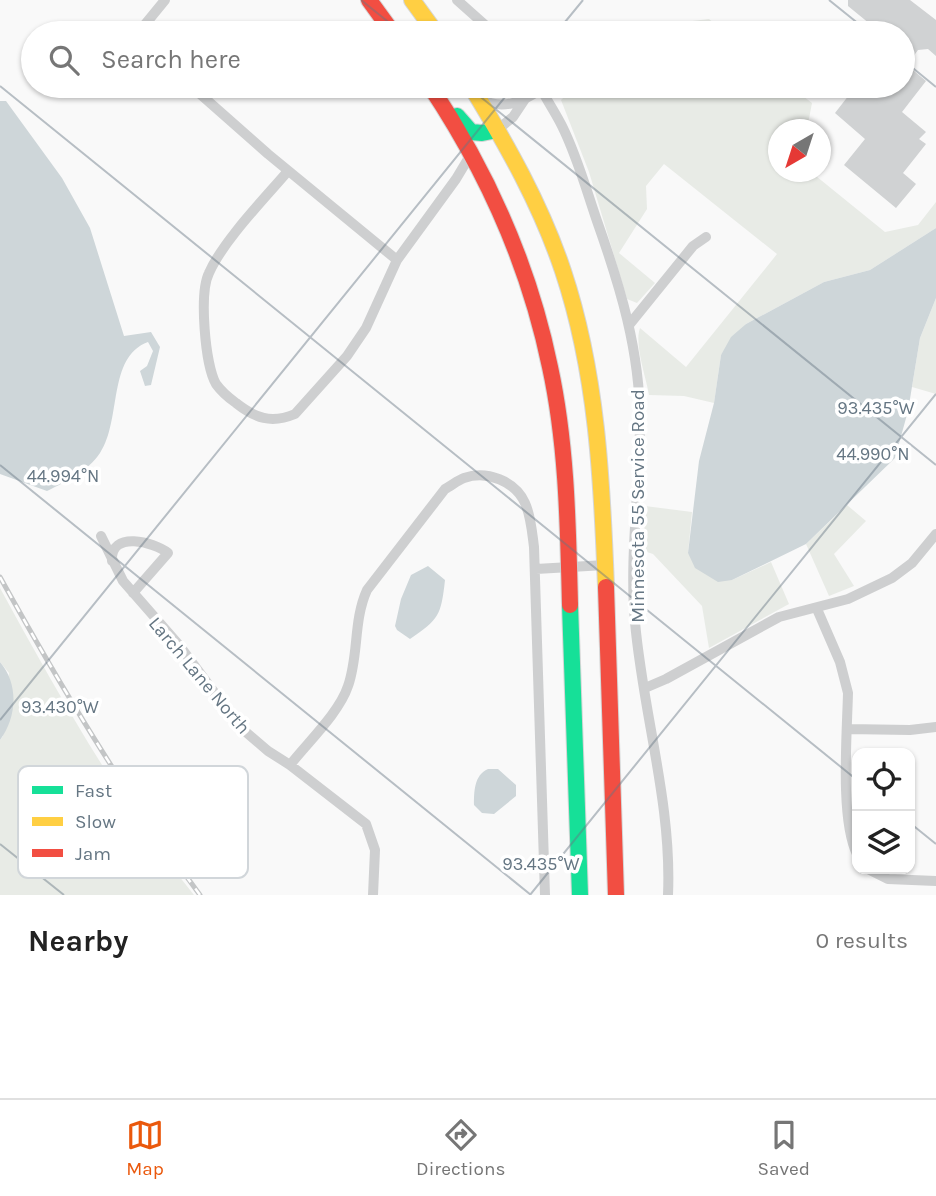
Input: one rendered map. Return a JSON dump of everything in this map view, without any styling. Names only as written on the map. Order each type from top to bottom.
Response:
[{"type":"highway","points":[[369,0],[384,21]]},
{"type":"highway","points":[[412,0],[427,21]]},
{"type":"highway","points":[[437,98],[471,154],[509,229],[534,302],[558,411],[567,506],[580,895]]},
{"type":"highway","points":[[444,98],[471,132],[497,130]]},
{"type":"highway","points":[[478,98],[542,217],[562,268],[583,340],[591,382],[601,465],[616,895]]},
{"type":"street","points":[[148,21],[165,0]]},
{"type":"street","points":[[458,0],[481,21]]},
{"type":"street","points":[[205,98],[288,171],[397,260]]},
{"type":"street","name":"Minnesota 55 Service Road","points":[[484,98],[492,104],[507,105],[525,99]]},
{"type":"street","name":"Minnesota 55 Service Road","points":[[546,98],[563,128],[577,162],[616,276],[629,325],[637,371],[640,419],[635,619],[663,803],[668,855],[668,895]]},
{"type":"street","name":"Minnesota 55 Service Road","points":[[497,130],[513,117],[525,99]]},
{"type":"street","points":[[288,171],[220,253],[208,275],[202,321],[211,371],[217,384],[231,399],[258,418],[271,420],[295,414],[354,347],[366,328],[397,260],[471,154]]},
{"type":"street","points":[[629,325],[694,246],[706,237]]},
{"type":"street","points":[[290,765],[339,705],[348,688],[360,606],[367,590],[445,489],[463,478],[484,475],[501,479],[515,489],[524,502],[529,515],[536,569],[545,895]]},
{"type":"street","points":[[645,688],[779,617],[848,599],[892,578],[912,563],[936,534]]},
{"type":"street","name":"Larch Lane North","points":[[101,536],[112,561],[133,593],[179,645],[240,727],[366,824],[376,850],[373,895]]},
{"type":"street","points":[[112,561],[111,554],[115,548],[136,541],[160,547],[168,553],[133,593]]},
{"type":"street","points":[[536,569],[605,565]]},
{"type":"street","points":[[817,609],[845,678],[848,694],[849,825],[852,836]]},
{"type":"street","points":[[847,729],[910,730],[936,727]]},
{"type":"street","points":[[876,874],[897,880],[936,881]]},
{"type":"shaded area","points":[[563,98],[806,98],[812,103],[809,119],[768,119],[768,182],[823,182],[885,232],[918,225],[936,202],[936,228],[870,270],[824,282],[746,324],[721,355],[714,403],[684,396],[649,395],[639,351],[640,328],[686,367],[777,254],[664,164],[646,186],[647,209],[619,253],[655,283],[637,303],[627,299],[589,172],[561,100]]},
{"type":"shaded area","points":[[0,101],[6,101],[62,178],[90,228],[124,336],[151,332],[160,347],[151,385],[145,386],[140,371],[147,366],[153,351],[148,342],[135,350],[126,361],[107,439],[95,460],[76,475],[47,491],[0,474]]},
{"type":"shaded area","points":[[936,228],[936,298],[920,338],[908,411],[895,458],[806,544],[732,580],[718,582],[695,568],[688,553],[699,461],[714,403],[721,355],[731,337],[746,324],[824,282],[870,270]]},
{"type":"shaded area","points":[[936,298],[936,394],[912,387],[920,338]]},
{"type":"shaded area","points":[[847,505],[866,521],[834,554],[854,586],[829,596],[806,544]]},
{"type":"shaded area","points":[[645,506],[692,512],[688,553],[732,580],[771,562],[789,604],[709,648],[702,606],[653,554],[644,551]]},
{"type":"shaded area","points":[[428,566],[445,580],[442,602],[433,621],[410,639],[395,626],[401,599],[411,575]]},
{"type":"shaded area","points":[[0,588],[103,766],[18,766],[18,878],[181,878],[194,895],[0,895],[0,740],[3,736],[9,673],[0,662]]},
{"type":"shaded area","points":[[0,662],[10,680],[13,701],[10,721],[0,740]]},
{"type":"shaded area","points":[[488,769],[498,769],[516,785],[516,796],[494,814],[482,813],[474,805],[477,780]]},
{"type":"building","points":[[848,0],[910,0],[936,20],[936,56],[928,49],[918,50],[915,54],[915,21],[866,21],[848,6]]},
{"type":"building","points":[[915,72],[926,81],[915,95]]},
{"type":"building","points":[[847,98],[913,98],[902,112],[926,132],[919,139],[926,144],[903,173],[916,184],[896,208],[844,165],[865,139],[835,113]]},
{"type":"railway","points":[[0,577],[46,659],[112,766]]},
{"type":"railway","points":[[187,878],[200,895]]},
{"type":"traffic: fast","points":[[457,116],[471,132],[497,130]]},
{"type":"traffic: fast","points":[[570,605],[580,895]]},
{"type":"traffic: slow","points":[[412,0],[427,21]]},
{"type":"traffic: slow","points":[[478,98],[534,199],[563,271],[574,309],[596,427],[606,587]]},
{"type":"traffic: jam","points":[[369,0],[384,21]]},
{"type":"traffic: jam","points":[[438,98],[470,152],[504,221],[531,292],[541,329],[560,426],[570,605]]},
{"type":"traffic: jam","points":[[606,587],[616,895]]}]
